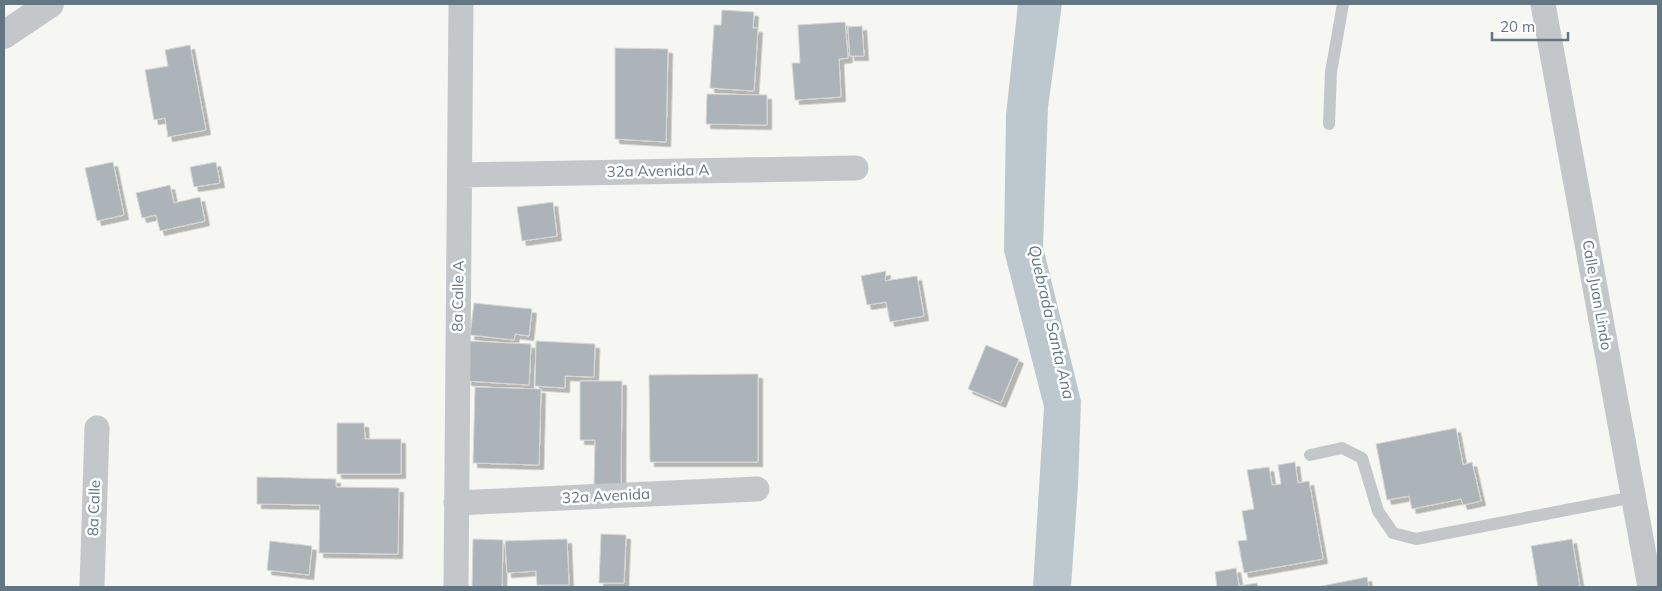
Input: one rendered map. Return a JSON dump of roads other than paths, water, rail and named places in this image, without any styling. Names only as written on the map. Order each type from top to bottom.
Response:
[{"type":"street","points":[[4,35],[50,4]]},
{"type":"street","name":"8a Calle A","points":[[456,587],[461,4]]},
{"type":"street","name":"Calle Juan Lindo","points":[[1543,4],[1650,587]]},
{"type":"street","name":"32a Avenida A","points":[[460,175],[856,168]]},
{"type":"street","name":"8a Calle","points":[[92,587],[96,428]]},
{"type":"street","name":"32a Avenida","points":[[456,502],[757,489]]},
{"type":"lane","points":[[1329,124],[1331,72],[1343,4]]},
{"type":"lane","points":[[1310,455],[1342,448],[1362,458],[1378,511],[1393,533],[1416,539],[1634,498]]},
{"type":"water","name":"Quebrada Santa Ana","points":[[1018,4],[1062,4],[1048,107],[1043,247],[1081,401],[1078,485],[1071,587],[1033,587],[1044,407],[1004,251],[1006,115]]}]
